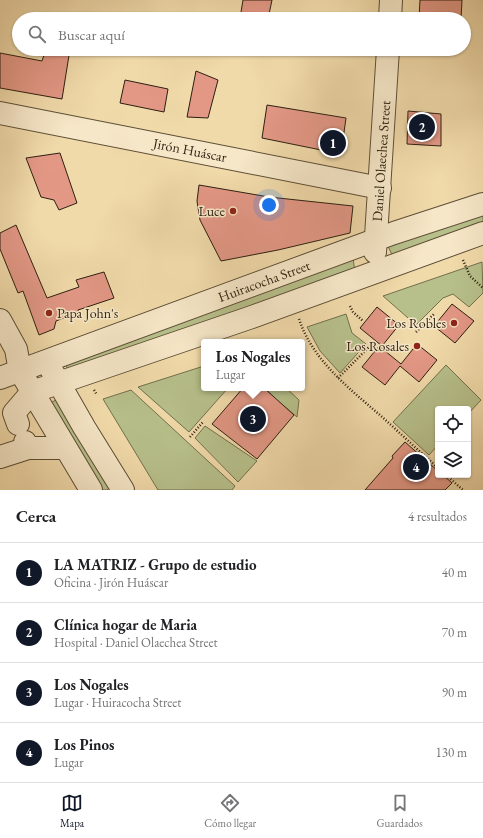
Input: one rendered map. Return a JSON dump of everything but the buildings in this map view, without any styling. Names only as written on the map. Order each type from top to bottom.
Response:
[{"type":"street","points":[[390,12],[391,0]]},
{"type":"street","name":"Daniel Olaechea Street","points":[[373,273],[377,240],[388,56]]},
{"type":"street","name":"Jirón Huáscar","points":[[0,113],[380,188]]},
{"type":"street","name":"Huiracocha Street","points":[[5,378],[161,318],[394,233],[483,204]]},
{"type":"street","name":"Huiracocha Street","points":[[32,392],[59,384],[293,302],[483,233]]},
{"type":"street","points":[[161,318],[172,344]]},
{"type":"street","points":[[0,320],[16,349],[5,378],[32,392],[91,490]]},
{"type":"street","points":[[46,361],[123,490]]},
{"type":"street","points":[[0,457],[17,429],[32,392]]},
{"type":"street","points":[[17,429],[65,448]]},
{"type":"path","points":[[457,242],[470,276],[483,288]]},
{"type":"path","points":[[293,302],[306,338],[319,358],[338,378],[435,465]]},
{"type":"path","points":[[350,306],[353,312],[363,321]]},
{"type":"path","points":[[416,332],[434,314]]},
{"type":"path","points":[[338,378],[371,345]]},
{"type":"path","points":[[190,437],[203,422]]},
{"type":"path","points":[[449,478],[463,490]]},
{"type":"green space","points":[[483,210],[483,225],[393,257],[387,244]]},
{"type":"green space","points":[[353,258],[355,272],[70,375],[63,358]]},
{"type":"green space","points":[[482,262],[483,293],[469,307],[453,294],[443,298],[416,325],[383,296]]},
{"type":"green space","points":[[346,314],[352,333],[366,344],[340,373],[320,351],[307,327]]},
{"type":"green space","points":[[446,365],[481,400],[471,411],[471,406],[435,406],[435,448],[429,455],[393,422]]},
{"type":"green space","points":[[201,367],[201,391],[225,391],[189,432],[138,387]]},
{"type":"green space","points":[[131,390],[235,486],[232,490],[158,490],[103,399]]},
{"type":"green space","points":[[268,391],[289,391],[299,400],[297,417],[278,401],[265,400],[271,394]]},
{"type":"green space","points":[[60,398],[113,485],[107,490],[101,490],[50,403]]},
{"type":"green space","points":[[205,426],[257,461],[238,482],[195,438]]},
{"type":"place","name":"Clínica hogar de Maria","points":[[422,127]]},
{"type":"place","name":"LA MATRIZ - Grupo de estudio","points":[[333,143]]},
{"type":"place","name":"Luce","points":[[233,211]]},
{"type":"place","name":"Papa John's","points":[[49,313]]},
{"type":"place","name":"Los Robles","points":[[454,323]]},
{"type":"place","name":"Los Rosales","points":[[417,346]]},
{"type":"place","name":"Los Nogales","points":[[253,419]]},
{"type":"place","name":"Los Pinos","points":[[416,467]]}]
